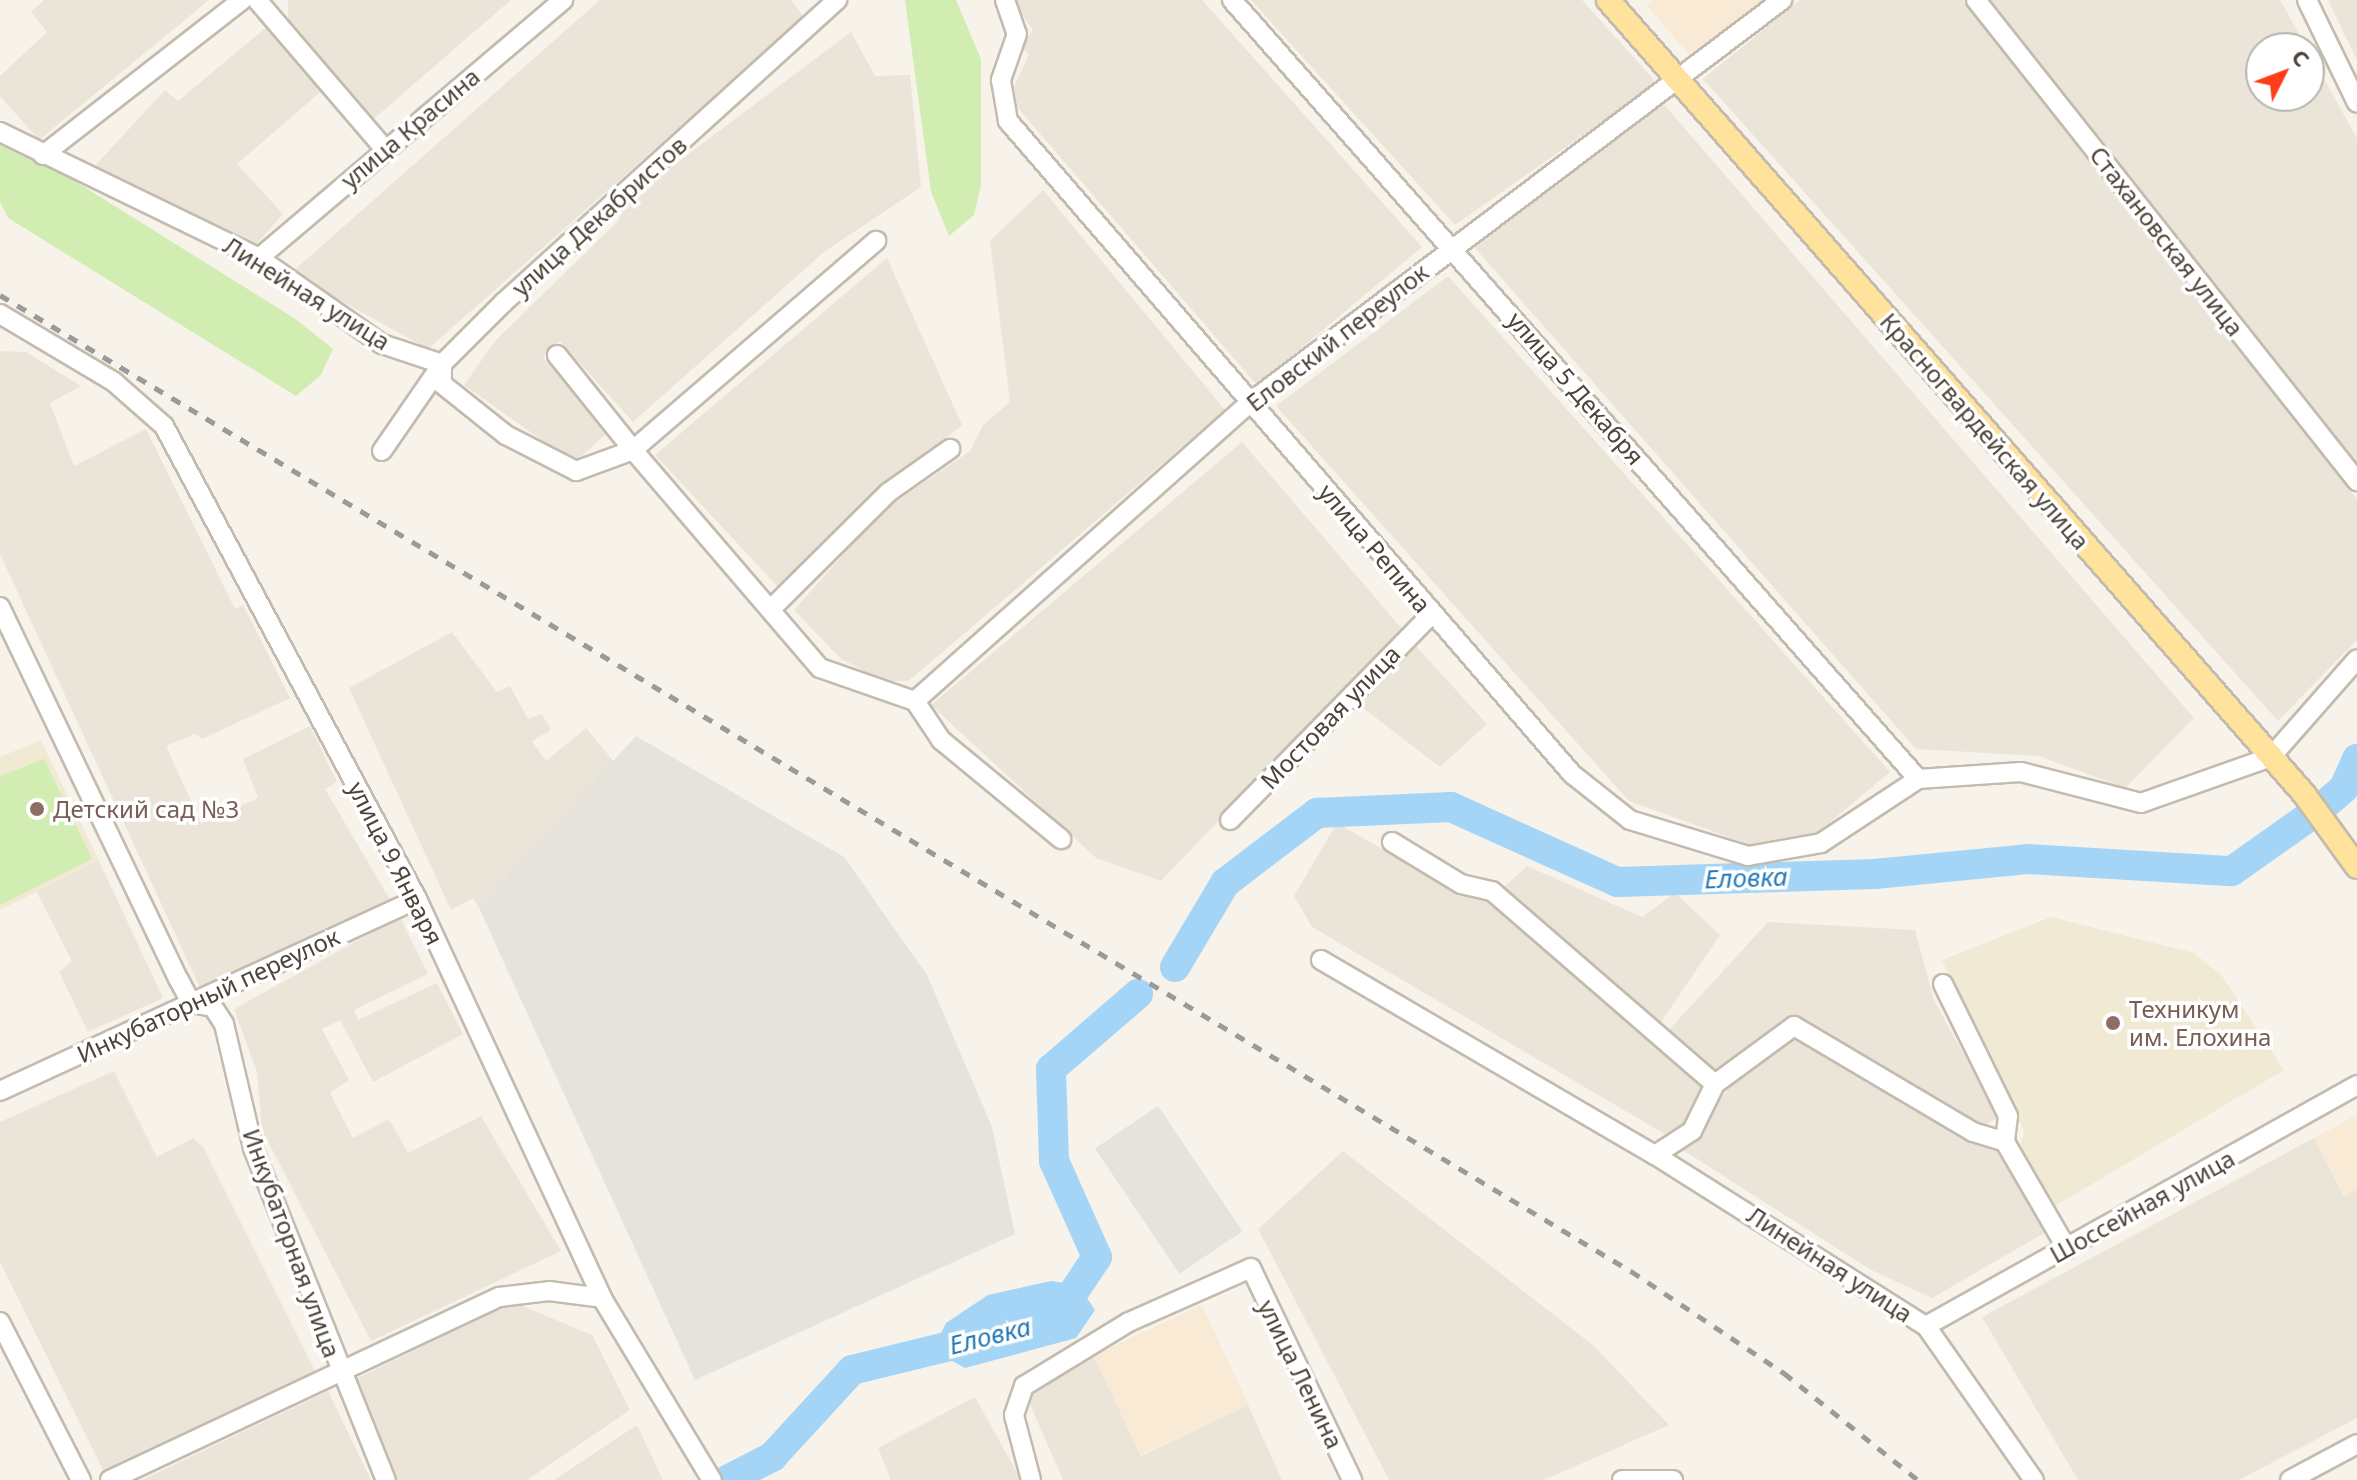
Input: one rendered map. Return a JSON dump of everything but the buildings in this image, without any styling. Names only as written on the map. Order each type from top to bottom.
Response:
[{"type":"main road","name":"Красногвардейская улица","points":[[1608,0],[2304,794],[2357,867]]},
{"type":"street","points":[[43,155],[242,0]]},
{"type":"street","points":[[257,0],[384,148]]},
{"type":"street","name":"улица Красина","points":[[259,258],[384,148],[563,0]]},
{"type":"street","name":"улица Декабристов","points":[[382,451],[442,364],[837,0]]},
{"type":"street","name":"улица Репина","points":[[1005,0],[1017,34],[1001,80],[1008,121],[1252,401],[1431,615],[1572,774],[1630,820],[1672,839],[1748,856],[1785,856],[1859,822],[1918,779]]},
{"type":"street","name":"улица 5 Декабря","points":[[1232,0],[1918,779]]},
{"type":"street","name":"Еловский переулок","points":[[915,701],[1252,401],[1679,82],[1782,0]]},
{"type":"street","name":"Стахановская улица","points":[[1976,0],[2357,481]]},
{"type":"street","points":[[2311,1],[2357,103]]},
{"type":"street","name":"Линейная улица","points":[[0,132],[259,258],[382,344],[442,364]]},
{"type":"street","points":[[442,364],[442,384],[506,435],[576,471],[633,450],[876,241]]},
{"type":"street","name":"улица 9 Января","points":[[0,314],[114,382],[164,426],[417,899],[602,1298],[712,1480]]},
{"type":"street","points":[[557,355],[633,450],[773,607],[820,668],[915,701],[941,740],[1061,839]]},
{"type":"street","points":[[773,607],[889,492],[950,449]]},
{"type":"street","points":[[0,607],[191,1003]]},
{"type":"street","name":"Мостовая улица","points":[[1230,820],[1431,615]]},
{"type":"street","points":[[1918,779],[2021,772],[2141,803],[2271,757],[2357,659]]},
{"type":"street","points":[[1392,842],[1461,884],[1492,891],[1715,1084]]},
{"type":"street","name":"Инкубаторный переулок","points":[[0,1091],[417,899]]},
{"type":"street","name":"Линейная улица","points":[[1321,960],[1655,1155],[1926,1326],[2034,1480]]},
{"type":"street","points":[[1943,984],[2008,1116],[2005,1142],[2067,1249]]},
{"type":"street","name":"Инкубаторная улица","points":[[191,1003],[213,1007],[224,1024],[253,1148],[338,1371],[386,1480]]},
{"type":"street","points":[[1655,1155],[1692,1131],[1715,1084],[1794,1026],[1973,1132],[2005,1142]]},
{"type":"street","name":"Шоссейная улица","points":[[1926,1326],[2357,1085]]},
{"type":"street","name":"улица Ленина","points":[[1031,1480],[1014,1415],[1024,1386],[1129,1322],[1251,1268],[1352,1480]]},
{"type":"street","points":[[110,1480],[499,1297],[549,1291],[602,1298]]},
{"type":"street","points":[[0,1322],[81,1480]]},
{"type":"street","points":[[2290,1480],[2357,1444]]},
{"type":"street","points":[[1627,1478],[1673,1480]]},
{"type":"shaded area","points":[[44,0],[209,0],[39,140],[0,96],[0,76],[47,32],[31,12]]},
{"type":"shaded area","points":[[288,0],[511,0],[369,123],[288,28]]},
{"type":"shaded area","points":[[600,0],[791,0],[804,17],[428,349],[291,273]]},
{"type":"shaded area","points":[[1011,0],[1202,0],[1422,247],[1257,385],[1017,107],[1014,87],[1029,54],[1021,47],[1033,30]]},
{"type":"shaded area","points":[[1251,0],[1582,0],[1657,83],[1455,225]]},
{"type":"shaded area","points":[[1652,0],[1763,0],[1693,59],[1646,5]]},
{"type":"shaded area","points":[[1800,0],[1964,0],[2357,499],[2357,640],[2278,721],[1703,79]]},
{"type":"shaded area","points":[[1991,0],[2280,0],[2298,32],[2245,32],[2245,112],[2325,112],[2325,81],[2357,138],[2357,472]]},
{"type":"shaded area","points":[[2328,0],[2357,0],[2357,60]]},
{"type":"shaded area","points":[[270,24],[324,89],[237,164],[283,214],[251,250],[92,169],[165,90],[178,101]]},
{"type":"shaded area","points":[[851,32],[875,76],[910,75],[921,187],[824,252],[633,422],[560,341],[543,357],[607,433],[574,463],[464,385],[495,341],[617,222],[630,198]]},
{"type":"shaded area","points":[[1661,101],[2194,718],[2125,788],[2039,756],[1916,749],[1475,248]]},
{"type":"shaded area","points":[[1043,190],[1225,410],[908,681],[882,681],[840,658],[794,610],[881,512],[970,451],[983,425],[1010,402],[990,241]]},
{"type":"shaded area","points":[[887,258],[962,425],[865,501],[778,587],[655,455]]},
{"type":"shaded area","points":[[1448,276],[1890,772],[1816,834],[1753,846],[1629,801],[1276,406]]},
{"type":"shaded area","points":[[0,351],[26,352],[81,386],[50,403],[74,466],[146,429],[235,609],[243,605],[290,698],[202,739],[195,734],[166,746],[201,823],[258,798],[243,759],[310,726],[337,782],[325,789],[393,905],[200,988],[0,554]]},
{"type":"shaded area","points":[[1242,442],[1402,629],[1161,881],[1096,858],[931,705]]},
{"type":"shaded area","points":[[452,632],[497,692],[510,686],[528,719],[542,714],[551,730],[532,741],[546,761],[586,728],[616,764],[479,908],[473,898],[451,910],[349,688]]},
{"type":"shaded area","points":[[1414,644],[1487,724],[1440,767],[1359,705]]},
{"type":"shaded area","points":[[636,736],[844,857],[927,975],[992,1127],[1015,1234],[695,1380],[479,908]]},
{"type":"shaded area","name":"Детский сад №3","points":[[41,740],[99,861],[0,910],[0,757]]},
{"type":"shaded area","points":[[1337,823],[1464,896],[1494,899],[1707,1083],[1675,1140],[1312,927],[1294,896]]},
{"type":"shaded area","points":[[99,861],[163,998],[88,1032],[59,972],[72,961],[36,891]]},
{"type":"shaded area","points":[[1527,866],[1642,917],[1675,893],[1720,935],[1657,1028],[1521,909],[1505,886]]},
{"type":"shaded area","points":[[400,917],[428,974],[354,1010],[358,1020],[437,983],[463,1034],[373,1082],[340,1020],[322,1029],[349,1080],[330,1093],[353,1138],[389,1119],[408,1153],[481,1116],[561,1251],[371,1341],[262,1130],[257,1072],[234,1009]]},
{"type":"shaded area","name":"Техникум им. Елохина","points":[[2051,917],[2194,953],[2222,976],[2284,1070],[2052,1208],[2018,1154],[2024,1131],[1942,960]]},
{"type":"shaded area","points":[[1768,922],[1915,930],[1934,1000],[1999,1118],[1979,1127],[1793,1019],[1716,1078],[1668,1031]]},
{"type":"shaded area","points":[[1800,1032],[2000,1153],[2048,1231],[1932,1298],[1871,1270],[1683,1150],[1735,1079]]},
{"type":"shaded area","points":[[114,1071],[157,1157],[193,1138],[203,1147],[316,1373],[106,1476],[0,1262],[0,1122]]},
{"type":"shaded area","points":[[1158,1106],[1242,1231],[1179,1274],[1095,1148]]},
{"type":"shaded area","points":[[2357,1115],[2357,1189],[2345,1196],[2314,1138]]},
{"type":"shaded area","points":[[2314,1138],[2344,1196],[2357,1189],[2357,1418],[2239,1480],[2078,1480],[1982,1317]]},
{"type":"shaded area","points":[[1343,1151],[1594,1346],[1669,1425],[1544,1480],[1389,1480],[1258,1229]]},
{"type":"shaded area","points":[[513,1302],[592,1335],[630,1410],[527,1480],[395,1480],[356,1379]]},
{"type":"shaded area","points":[[1202,1305],[1248,1405],[1141,1455],[1094,1355]]},
{"type":"shaded area","points":[[1094,1356],[1141,1456],[1248,1405],[1282,1480],[1063,1480],[1026,1395]]},
{"type":"shaded area","points":[[328,1391],[371,1480],[142,1480]]},
{"type":"shaded area","points":[[975,1397],[1021,1480],[891,1480],[878,1448]]},
{"type":"shaded area","points":[[637,1425],[663,1480],[554,1480]]},
{"type":"green space","points":[[905,0],[956,0],[981,59],[981,185],[974,215],[949,236],[931,192]]},
{"type":"green space","points":[[0,145],[70,178],[297,320],[333,349],[321,375],[296,396],[8,218],[0,202]]},
{"type":"green space","name":"Детский сад №3","points":[[44,759],[92,859],[0,905],[0,776]]},
{"type":"water","points":[[1051,1281],[1078,1285],[1095,1310],[1076,1338],[965,1368],[933,1350],[946,1323],[988,1295]]},
{"type":"waterway","name":"Еловка","points":[[1175,967],[1225,883],[1317,813],[1451,807],[1617,882],[1875,874],[2027,859],[2232,871],[2344,788],[2357,759]]},
{"type":"waterway","name":"Еловка","points":[[1057,1317],[1097,1257],[1054,1161],[1051,1069],[1138,994]]},
{"type":"waterway","name":"Еловка","points":[[727,1480],[772,1457],[852,1370],[974,1340]]},
{"type":"railway","points":[[0,295],[1631,1271],[1784,1373],[1918,1480]]},
{"type":"place","name":"Детский сад №3","points":[[37,809]]},
{"type":"place","name":"Техникум им. Елохина","points":[[2113,1023]]}]
